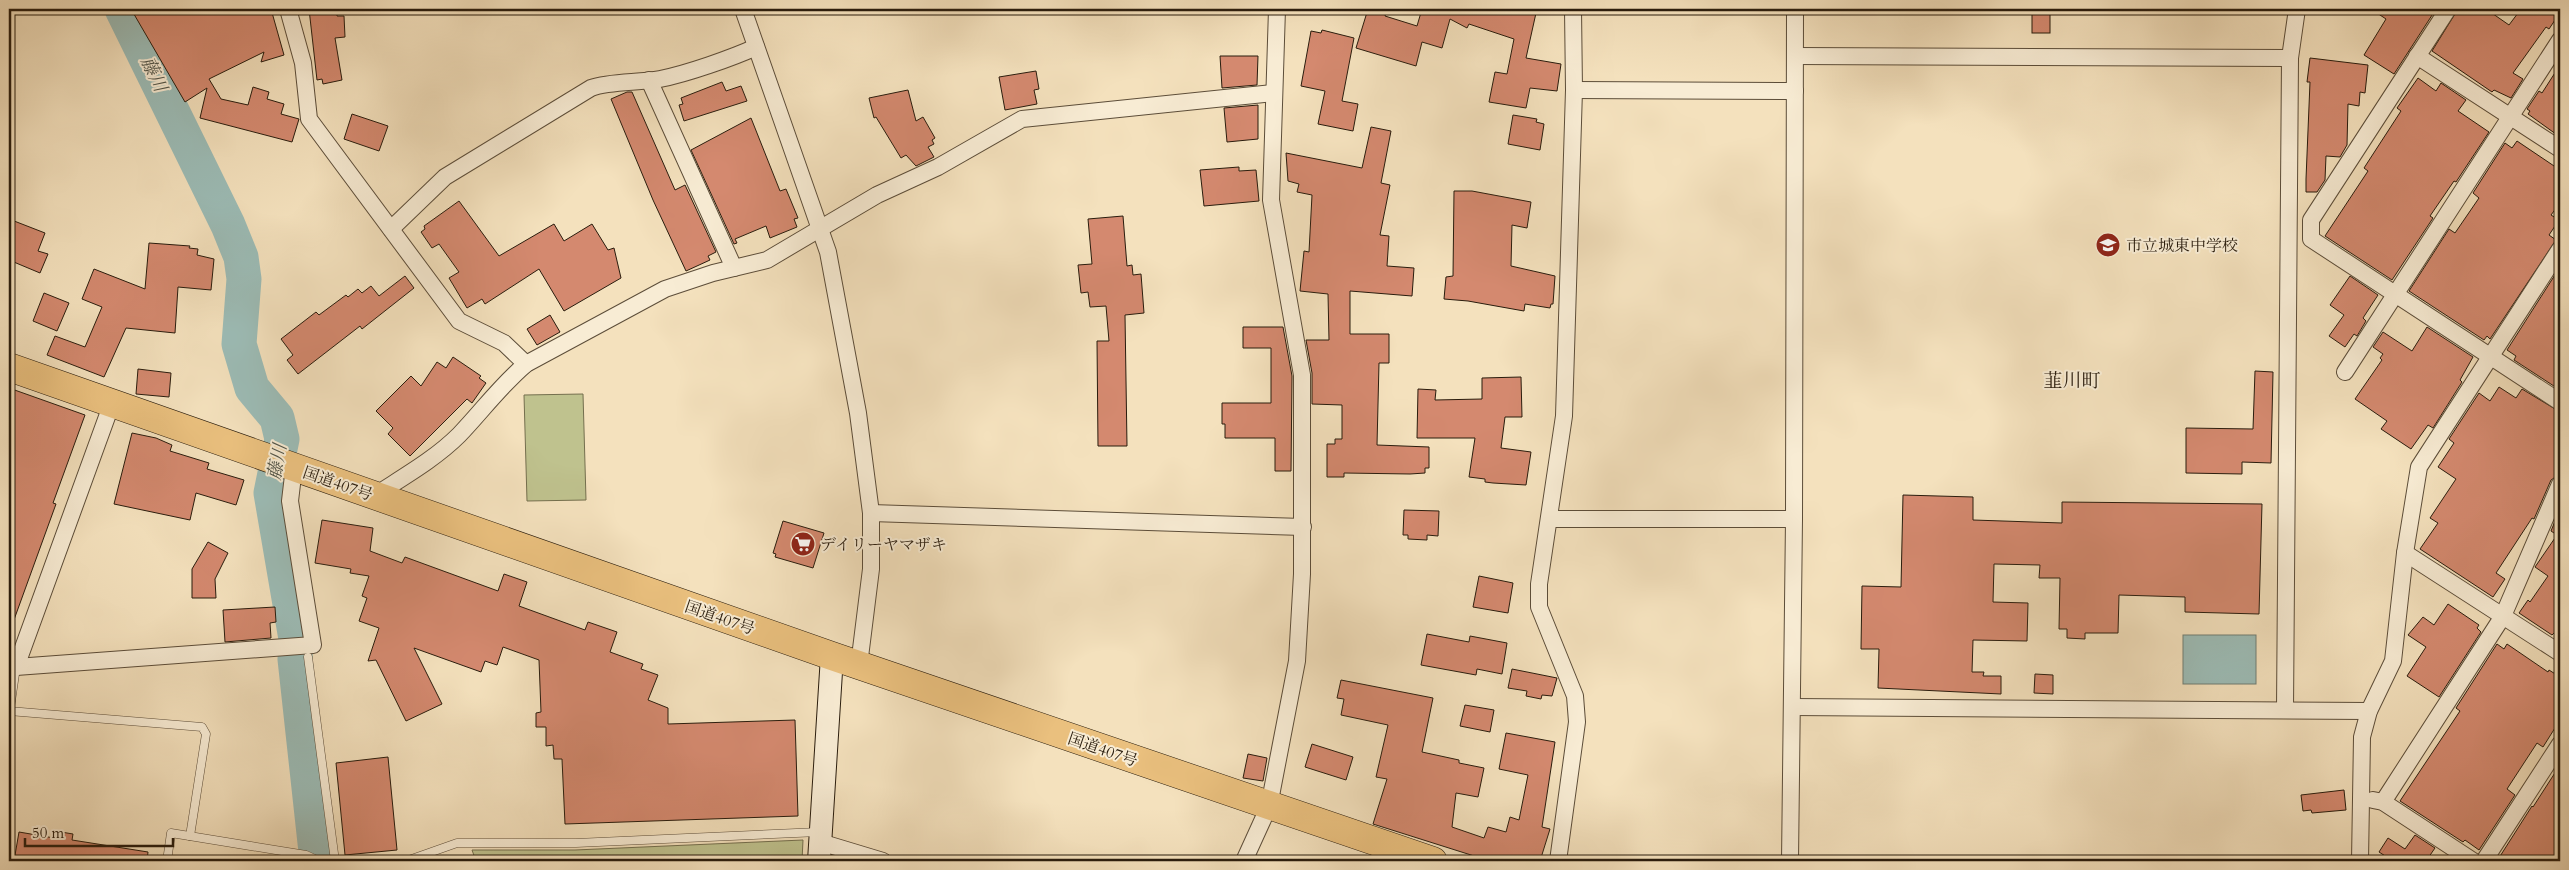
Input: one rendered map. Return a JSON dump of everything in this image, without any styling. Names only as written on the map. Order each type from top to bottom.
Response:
[{"type":"highway","name":"国道407号","points":[[9,367],[832,656],[1433,861]]},
{"type":"street","points":[[288,9],[303,64],[309,119],[459,321],[504,343],[526,364]]},
{"type":"street","points":[[743,9],[828,252],[858,413],[871,514],[871,570],[860,665]]},
{"type":"street","points":[[1244,861],[1269,806],[1297,661],[1303,527],[1302,375],[1271,200],[1277,9]]},
{"type":"street","points":[[1558,861],[1578,722],[1575,696],[1539,606],[1539,584],[1564,416],[1574,90],[1574,9]]},
{"type":"street","points":[[1790,861],[1794,519],[1795,9]]},
{"type":"street","points":[[2285,709],[2290,58],[2297,9]]},
{"type":"street","points":[[2448,9],[2311,220],[2311,239],[2560,402]]},
{"type":"street","points":[[2345,372],[2560,40]]},
{"type":"street","points":[[391,229],[445,177],[568,101],[601,84],[662,79],[756,47]]},
{"type":"street","points":[[1795,56],[2290,58]]},
{"type":"street","points":[[2417,56],[2560,149]]},
{"type":"street","points":[[649,80],[734,268]]},
{"type":"street","points":[[1574,90],[1795,90]]},
{"type":"street","points":[[374,496],[422,464],[458,436],[507,380],[526,364],[665,288],[767,260],[877,195],[938,167],[1022,119],[1273,93]]},
{"type":"street","points":[[2360,861],[2362,737],[2369,711],[2393,661],[2405,553],[2419,467],[2560,249]]},
{"type":"street","points":[[112,403],[12,667],[283,649],[305,652],[312,645],[290,501],[294,467]]},
{"type":"street","points":[[2383,802],[2503,616],[2560,484]]},
{"type":"street","points":[[871,514],[1303,527]]},
{"type":"street","points":[[1550,519],[1794,519]]},
{"type":"street","points":[[2405,553],[2560,653]]},
{"type":"street","points":[[832,656],[820,845],[883,861]]},
{"type":"street","points":[[1792,707],[2369,711]]},
{"type":"street","points":[[2484,861],[2560,744]]},
{"type":"street","points":[[2362,799],[2383,802],[2473,861]]},
{"type":"lane","points":[[305,652],[335,861]]},
{"type":"lane","points":[[9,715],[12,667]]},
{"type":"lane","points":[[9,711],[202,727],[206,734],[190,836]]},
{"type":"lane","points":[[167,861],[171,833],[306,856],[319,861]]},
{"type":"lane","points":[[406,861],[457,843],[576,842],[820,845]]},
{"type":"green space","points":[[583,394],[586,500],[527,501],[524,395]]},
{"type":"green space","points":[[803,840],[802,861],[476,861],[472,850],[575,850]]},
{"type":"water","points":[[2183,635],[2256,635],[2256,684],[2183,684]]},
{"type":"building","points":[[131,9],[271,9],[284,55],[261,62],[264,52],[209,79],[221,99],[248,105],[253,87],[269,92],[267,99],[284,104],[281,114],[299,119],[292,142],[200,118],[207,88],[185,102]]},
{"type":"building","points":[[309,9],[337,9],[337,16],[344,16],[345,37],[335,38],[342,80],[323,84],[322,79],[317,80]]},
{"type":"building","points":[[1368,9],[1387,9],[1385,16],[1417,26],[1422,9],[1520,9],[1536,13],[1526,58],[1561,64],[1557,91],[1530,88],[1526,108],[1489,102],[1495,72],[1507,74],[1514,39],[1469,24],[1467,28],[1450,19],[1442,48],[1422,42],[1416,66],[1356,48]]},
{"type":"building","points":[[2032,9],[2050,9],[2050,33],[2032,33]]},
{"type":"building","points":[[2371,9],[2436,9],[2394,74],[2364,55],[2386,19]]},
{"type":"building","points":[[2458,9],[2486,9],[2509,25],[2521,9],[2550,9],[2559,14],[2549,29],[2546,27],[2513,73],[2523,79],[2511,98],[2494,90],[2492,92],[2432,51]]},
{"type":"building","points":[[1322,30],[1354,38],[1342,101],[1358,104],[1353,131],[1318,124],[1325,91],[1301,86],[1311,31],[1321,33]]},
{"type":"building","points":[[1220,56],[1258,56],[1257,85],[1222,88]]},
{"type":"building","points":[[2310,58],[2368,65],[2365,93],[2360,92],[2359,106],[2348,104],[2347,145],[2340,157],[2326,156],[2325,180],[2317,192],[2306,192],[2310,82],[2307,82]]},
{"type":"building","points":[[2560,65],[2560,137],[2528,114],[2530,111],[2527,109],[2539,91],[2542,93]]},
{"type":"building","points":[[1036,71],[1039,89],[1034,90],[1037,104],[1005,110],[999,77]]},
{"type":"building","points":[[2418,78],[2436,91],[2441,83],[2466,100],[2458,111],[2489,132],[2456,182],[2454,181],[2430,216],[2433,218],[2392,280],[2325,236],[2368,171],[2364,168],[2401,111],[2397,108]]},
{"type":"building","points":[[722,82],[726,91],[741,86],[747,101],[684,121],[679,105],[683,104],[681,98]]},
{"type":"building","points":[[908,90],[916,121],[923,117],[935,138],[932,140],[934,144],[928,147],[934,157],[916,166],[906,155],[901,158],[876,117],[874,118],[869,98]]},
{"type":"building","points":[[627,92],[632,92],[675,190],[685,185],[716,252],[708,256],[710,260],[686,271],[653,200],[611,99]]},
{"type":"building","points":[[1258,105],[1258,139],[1227,142],[1224,108]]},
{"type":"building","points":[[352,114],[388,126],[379,151],[344,139]]},
{"type":"building","points":[[1513,115],[1537,119],[1536,122],[1544,124],[1540,150],[1508,144]]},
{"type":"building","points":[[751,118],[780,191],[786,189],[798,218],[794,219],[797,227],[770,238],[766,226],[735,239],[737,243],[734,244],[691,150]]},
{"type":"building","points":[[1371,127],[1391,131],[1381,183],[1390,185],[1380,235],[1389,236],[1387,266],[1414,268],[1412,296],[1350,291],[1350,334],[1389,334],[1389,363],[1379,363],[1377,445],[1429,447],[1429,468],[1425,468],[1425,473],[1344,473],[1344,477],[1327,477],[1327,444],[1335,444],[1335,439],[1342,439],[1342,405],[1312,404],[1312,373],[1306,340],[1329,340],[1328,294],[1300,291],[1304,251],[1309,252],[1312,195],[1297,192],[1299,184],[1288,181],[1286,153],[1362,168]]},
{"type":"building","points":[[2517,141],[2560,170],[2560,203],[2551,215],[2559,220],[2549,235],[2556,240],[2490,339],[2487,336],[2484,340],[2409,291],[2449,229],[2455,233],[2479,198],[2473,193],[2505,143],[2512,148]]},
{"type":"building","points":[[1239,167],[1239,171],[1256,170],[1259,201],[1204,206],[1200,170]]},
{"type":"building","points":[[1454,191],[1472,191],[1531,202],[1527,228],[1512,225],[1511,266],[1555,276],[1553,304],[1551,304],[1550,308],[1525,304],[1524,311],[1468,301],[1444,299],[1446,277],[1453,276]]},
{"type":"building","points":[[459,201],[499,256],[554,224],[564,241],[592,224],[608,250],[614,248],[621,278],[564,311],[539,269],[485,304],[482,299],[467,308],[449,278],[459,272],[439,244],[432,248],[421,232],[425,229],[424,226]]},
{"type":"building","points":[[1123,216],[1127,266],[1132,265],[1133,275],[1141,274],[1144,313],[1125,315],[1127,446],[1098,446],[1097,341],[1109,341],[1106,306],[1090,307],[1088,292],[1081,293],[1078,265],[1092,264],[1088,219]]},
{"type":"building","points":[[9,219],[45,233],[38,251],[48,254],[40,273],[9,260]]},
{"type":"building","points":[[149,243],[190,246],[189,248],[198,249],[197,255],[214,259],[211,290],[178,287],[175,333],[126,328],[104,377],[47,355],[55,336],[85,347],[102,307],[82,299],[94,269],[145,289]]},
{"type":"building","points":[[2560,267],[2560,390],[2514,360],[2516,356],[2507,350]]},
{"type":"building","points":[[405,276],[414,288],[362,329],[360,326],[298,374],[287,360],[293,355],[281,339],[316,312],[319,315],[346,295],[348,297],[358,289],[362,293],[371,286],[379,296]]},
{"type":"building","points":[[2350,276],[2378,295],[2363,318],[2366,321],[2357,336],[2354,334],[2345,347],[2329,336],[2344,315],[2330,305]]},
{"type":"building","points":[[44,293],[69,303],[57,331],[33,321]]},
{"type":"building","points":[[550,315],[560,332],[537,345],[527,329]]},
{"type":"building","points":[[1243,327],[1283,327],[1292,376],[1291,471],[1275,471],[1275,438],[1225,438],[1225,424],[1222,424],[1222,403],[1271,403],[1271,348],[1243,348]]},
{"type":"building","points":[[2427,327],[2473,357],[2460,380],[2462,382],[2433,428],[2428,425],[2411,449],[2381,429],[2387,421],[2355,399],[2382,360],[2380,358],[2383,354],[2373,347],[2383,332],[2412,351]]},
{"type":"building","points":[[453,357],[481,376],[479,378],[486,383],[472,403],[467,399],[410,456],[388,434],[393,428],[376,411],[411,376],[421,386],[437,362],[446,368]]},
{"type":"building","points":[[138,369],[171,373],[169,397],[136,394]]},
{"type":"building","points":[[2255,371],[2273,372],[2271,463],[2242,462],[2242,474],[2186,473],[2186,428],[2253,429]]},
{"type":"building","points":[[1521,377],[1522,417],[1505,417],[1501,448],[1531,452],[1526,485],[1485,482],[1485,479],[1469,477],[1475,438],[1417,438],[1418,389],[1436,390],[1435,400],[1482,399],[1482,378]]},
{"type":"building","points":[[2499,387],[2516,398],[2522,389],[2560,412],[2560,474],[2551,480],[2534,519],[2532,518],[2496,573],[2505,579],[2493,597],[2420,549],[2438,523],[2430,518],[2456,479],[2438,467],[2454,443],[2449,439],[2479,393],[2490,401]]},
{"type":"building","points":[[9,388],[85,415],[53,503],[56,504],[11,628],[9,628]]},
{"type":"building","points":[[132,433],[156,438],[172,445],[170,451],[209,463],[207,469],[244,480],[236,505],[196,493],[190,520],[114,504]]},
{"type":"building","points":[[1903,495],[1973,497],[1973,520],[2062,523],[2062,502],[2262,504],[2259,614],[2185,612],[2185,597],[2119,595],[2118,633],[2085,633],[2085,639],[2067,638],[2067,629],[2059,629],[2060,578],[2039,578],[2040,565],[1994,564],[1993,602],[2028,603],[2027,641],[1973,640],[1972,672],[1984,672],[1983,676],[2001,676],[2001,694],[1878,688],[1879,649],[1861,649],[1862,586],[1901,587]]},
{"type":"building","points":[[2560,509],[2560,638],[2554,633],[2552,635],[2519,613],[2528,600],[2530,602],[2548,576],[2535,567],[2557,535],[2551,531]]},
{"type":"building","points":[[1404,510],[1439,511],[1438,536],[1427,535],[1427,540],[1408,539],[1408,535],[1403,535]]},
{"type":"building","points":[[322,520],[373,528],[370,551],[402,563],[405,557],[498,591],[504,574],[527,582],[519,606],[585,630],[588,622],[617,632],[610,652],[643,664],[641,669],[658,675],[648,700],[668,708],[668,724],[795,720],[798,816],[565,824],[562,759],[554,759],[553,745],[546,746],[546,727],[536,727],[536,713],[541,712],[539,660],[503,647],[497,665],[485,661],[481,672],[414,648],[442,704],[406,721],[376,660],[368,661],[379,628],[359,621],[367,598],[362,596],[369,576],[350,573],[351,569],[315,563]]},
{"type":"building","points":[[783,521],[824,533],[813,568],[775,557],[776,554],[773,553]]},
{"type":"building","points":[[208,542],[228,553],[215,579],[216,598],[192,598],[192,569]]},
{"type":"building","points":[[1479,576],[1513,583],[1508,613],[1473,607]]},
{"type":"building","points":[[2448,604],[2479,625],[2477,628],[2481,632],[2439,697],[2407,676],[2426,647],[2408,635],[2423,617],[2434,625]]},
{"type":"building","points":[[275,607],[276,622],[270,623],[271,638],[225,642],[223,610]]},
{"type":"building","points":[[1427,634],[1469,642],[1470,636],[1507,643],[1502,674],[1477,669],[1476,675],[1421,665]]},
{"type":"building","points":[[2497,644],[2504,649],[2507,644],[2548,672],[2549,670],[2560,677],[2560,720],[2543,747],[2537,743],[2507,789],[2515,795],[2479,850],[2465,840],[2463,842],[2400,801],[2460,711],[2456,708]]},
{"type":"building","points":[[1512,669],[1557,678],[1552,696],[1542,695],[1541,699],[1526,696],[1527,691],[1508,688]]},
{"type":"building","points":[[2035,674],[2053,675],[2053,694],[2034,693]]},
{"type":"building","points":[[1341,680],[1433,698],[1422,752],[1484,768],[1478,797],[1456,793],[1452,827],[1484,838],[1488,827],[1506,832],[1510,817],[1519,820],[1528,775],[1499,769],[1506,733],[1555,742],[1542,827],[1550,829],[1540,861],[1490,861],[1373,824],[1387,779],[1376,777],[1388,725],[1341,715],[1344,699],[1337,698]]},
{"type":"building","points":[[1465,705],[1494,710],[1490,732],[1460,726]]},
{"type":"building","points":[[1312,744],[1353,757],[1346,780],[1305,767]]},
{"type":"building","points":[[1248,754],[1267,758],[1263,781],[1243,778]]},
{"type":"building","points":[[388,757],[397,850],[345,855],[336,763]]},
{"type":"building","points":[[2560,765],[2560,861],[2497,861],[2532,806]]},
{"type":"building","points":[[2344,790],[2346,810],[2312,813],[2311,810],[2303,811],[2301,795]]},
{"type":"building","points":[[55,831],[73,834],[72,840],[148,852],[147,861],[14,861],[19,832],[54,838]]},
{"type":"building","points":[[2415,835],[2435,848],[2426,861],[2393,861],[2379,852],[2388,838],[2405,849]]},
{"type":"waterway","name":"藤川","points":[[122,9],[228,225],[241,257],[244,279],[239,344],[252,388],[277,418],[282,439],[271,493],[296,639],[295,659],[317,861]]},
{"type":"place","name":"市立城東中学校","points":[[2108,245]]},
{"type":"place","name":"デイリーヤマザキ","points":[[803,544]]},
{"type":"district","name":"韮川町","points":[[2072,380]]}]
